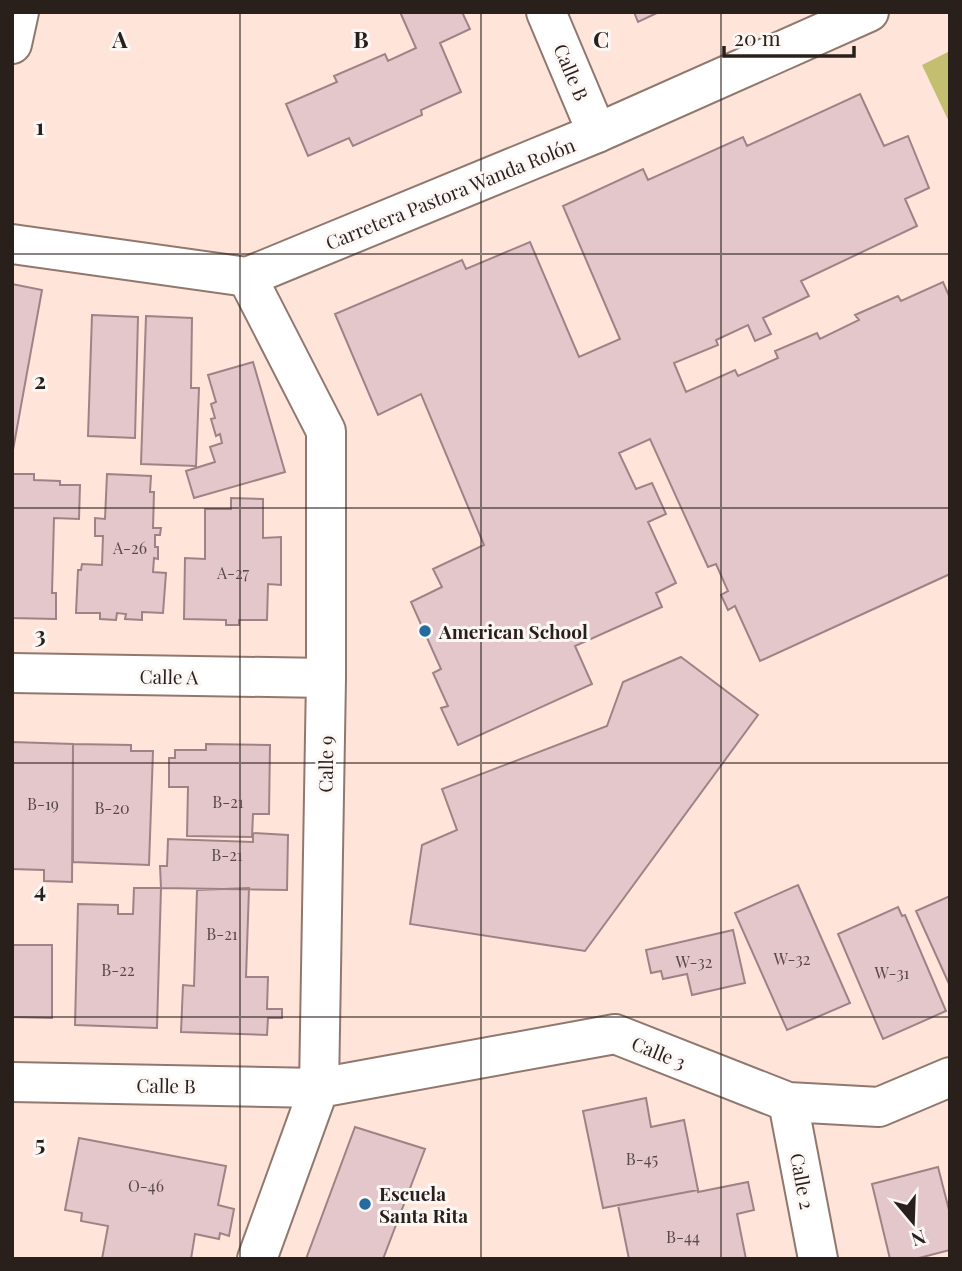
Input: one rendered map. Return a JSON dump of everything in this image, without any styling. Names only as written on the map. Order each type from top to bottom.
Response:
[{"type":"street","points":[[12,44],[19,12]]},
{"type":"street","name":"Calle B","points":[[546,12],[597,133]]},
{"type":"street","name":"Carretera Pastora Wanda Rolón","points":[[247,277],[597,133],[869,12]]},
{"type":"street","points":[[12,244],[247,277]]},
{"type":"street","name":"Calle 9","points":[[247,277],[326,431],[326,678],[319,1088],[257,1259]]},
{"type":"street","name":"Calle A","points":[[12,673],[326,678]]},
{"type":"street","name":"Calle 3","points":[[319,1088],[615,1034],[788,1102],[879,1107],[950,1077]]},
{"type":"street","name":"Calle B","points":[[12,1082],[319,1088]]},
{"type":"street","name":"Calle 2","points":[[788,1102],[818,1259]]},
{"type":"shaded area","points":[[950,51],[950,124],[922,65]]},
{"type":"building","points":[[400,12],[462,12],[470,29],[440,43],[461,92],[421,110],[422,115],[353,146],[349,138],[308,156],[286,104],[337,82],[334,76],[385,54],[388,61],[416,48]]},
{"type":"building","points":[[634,12],[659,12],[638,22]]},
{"type":"building","points":[[860,94],[884,146],[908,136],[929,188],[905,199],[917,226],[801,281],[809,296],[763,318],[771,334],[755,341],[748,325],[716,340],[718,345],[674,363],[686,392],[735,370],[738,376],[778,358],[775,351],[817,333],[820,339],[859,320],[855,315],[898,296],[901,301],[943,282],[950,298],[950,574],[760,661],[735,606],[728,610],[721,595],[728,591],[716,564],[708,567],[650,439],[619,453],[636,489],[652,483],[666,514],[648,522],[676,583],[656,593],[662,607],[575,646],[592,684],[458,745],[441,708],[448,706],[433,673],[441,669],[411,602],[442,587],[433,569],[484,545],[421,394],[378,415],[335,314],[462,260],[466,269],[530,242],[579,357],[620,339],[563,206],[643,169],[648,180],[743,137],[747,146]]},
{"type":"building","points":[[12,284],[42,290],[13,450],[12,450]]},
{"type":"building","points":[[92,315],[138,317],[135,438],[88,436]]},
{"type":"building","points":[[146,316],[192,318],[191,388],[199,388],[196,466],[141,464]]},
{"type":"building","points":[[253,362],[285,472],[194,498],[186,471],[215,462],[210,447],[222,443],[220,434],[216,436],[211,419],[215,418],[211,404],[216,402],[208,375]]},
{"type":"building","points":[[12,474],[34,474],[34,480],[60,481],[60,485],[80,485],[79,519],[54,518],[52,593],[56,593],[56,619],[12,618]]},
{"type":"building","points":[[107,474],[151,476],[150,492],[154,492],[153,528],[161,528],[160,535],[155,535],[158,559],[154,558],[153,572],[166,573],[163,613],[142,612],[142,620],[125,619],[126,614],[117,613],[116,620],[100,619],[100,613],[76,613],[78,570],[81,570],[82,564],[102,565],[103,536],[95,536],[95,518],[105,519]]},
{"type":"building","points":[[231,498],[263,499],[263,538],[281,537],[281,585],[268,584],[267,620],[239,620],[239,625],[226,625],[226,620],[184,619],[185,558],[205,559],[205,509],[231,509]]},
{"type":"building","points":[[681,657],[758,715],[585,951],[410,924],[422,845],[457,830],[442,789],[607,726],[623,682]]},
{"type":"building","points":[[12,742],[73,744],[72,882],[44,881],[44,870],[12,869]]},
{"type":"building","points":[[73,744],[131,745],[131,751],[153,751],[149,865],[73,862]]},
{"type":"building","points":[[206,744],[270,745],[269,814],[253,814],[252,837],[187,836],[188,787],[169,787],[169,758],[175,758],[175,750],[206,750]]},
{"type":"building","points":[[253,833],[288,835],[287,890],[161,888],[160,866],[167,866],[168,839],[253,842]]},
{"type":"building","points":[[798,885],[850,1003],[787,1030],[735,913]]},
{"type":"building","points":[[134,888],[161,888],[157,1028],[75,1025],[78,904],[118,905],[118,914],[133,914]]},
{"type":"building","points":[[249,888],[246,977],[268,977],[267,1009],[282,1009],[282,1018],[268,1018],[267,1035],[181,1032],[183,985],[194,986],[197,890]]},
{"type":"building","points":[[950,896],[950,986],[916,911]]},
{"type":"building","points":[[898,907],[902,916],[905,915],[946,1011],[883,1039],[838,934]]},
{"type":"building","points":[[733,930],[745,983],[692,995],[687,974],[663,979],[661,971],[651,973],[646,950]]},
{"type":"building","points":[[12,945],[52,945],[52,1018],[12,1017]]},
{"type":"building","points":[[646,1098],[651,1127],[684,1120],[698,1190],[603,1208],[583,1111]]},
{"type":"building","name":"Escuela Santa Rita","points":[[355,1127],[425,1149],[383,1259],[306,1259]]},
{"type":"building","points":[[79,1138],[226,1166],[218,1205],[234,1209],[229,1236],[220,1233],[219,1239],[195,1234],[191,1259],[102,1259],[108,1226],[81,1221],[82,1213],[65,1210]]},
{"type":"building","points":[[938,1167],[950,1214],[950,1250],[915,1259],[890,1259],[872,1184]]},
{"type":"building","points":[[748,1182],[754,1210],[737,1214],[746,1259],[629,1259],[618,1205]]},
{"type":"place","name":"American School","points":[[425,631]]},
{"type":"place","name":"Escuela Santa Rita","points":[[365,1204]]}]
